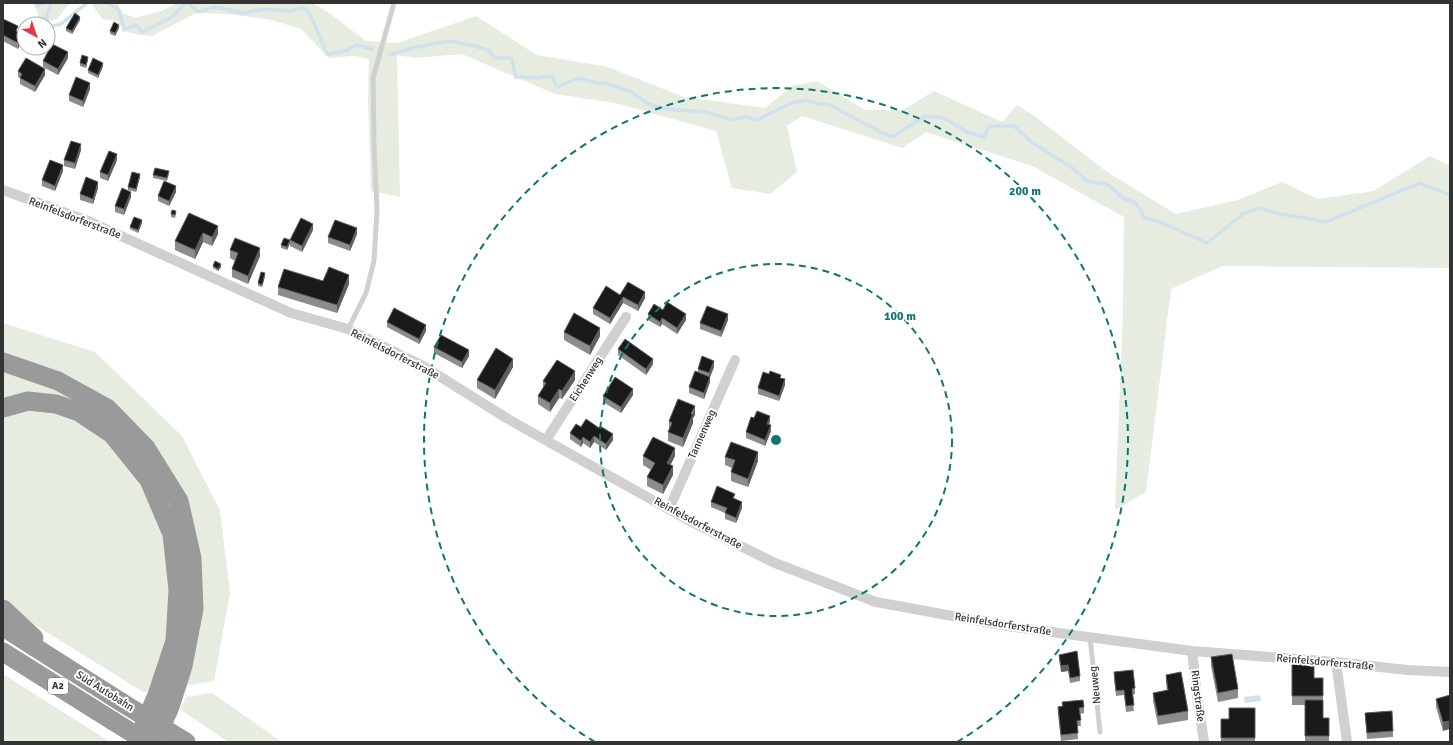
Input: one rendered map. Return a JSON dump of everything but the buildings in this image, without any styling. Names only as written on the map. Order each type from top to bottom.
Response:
[{"type":"highway","points":[[3,362],[58,381],[107,408],[146,448],[178,502],[192,558],[194,609],[183,666],[170,708],[154,742]]},
{"type":"highway","points":[[3,408],[28,401],[56,404],[79,412],[112,434],[149,480],[172,534],[178,590],[175,640],[157,695],[137,742]]},
{"type":"highway","points":[[3,609],[59,662]]},
{"type":"highway","name":"Süd Autobahn","points":[[3,628],[186,742]]},
{"type":"highway","name":"Süd Autobahn","points":[[3,652],[147,742]]},
{"type":"street","name":"Reinfelsdorferstraße","points":[[3,190],[88,221],[291,313],[348,329],[423,366],[508,419],[669,509],[775,562],[876,602],[1007,626],[1192,651],[1336,662],[1407,670],[1450,672]]},
{"type":"street","name":"Eichenweg","points":[[546,440],[626,317]]},
{"type":"street","name":"Tannenweg","points":[[669,509],[735,360]]},
{"type":"street","name":"Ringstraße","points":[[1192,651],[1204,742]]},
{"type":"street","points":[[1336,662],[1347,742]]},
{"type":"lane","points":[[348,329],[366,293],[374,261],[377,210],[373,78],[394,3]]},
{"type":"lane","name":"Neuweg","points":[[1090,637],[1100,732]]},
{"type":"shaded area","points":[[33,3],[70,3],[56,19],[56,16],[39,16]]},
{"type":"shaded area","points":[[91,3],[118,3],[121,12],[134,18],[162,11],[176,3],[312,3],[328,12],[366,41],[397,43],[476,16],[537,55],[608,67],[684,97],[765,108],[792,86],[817,81],[865,110],[903,110],[934,91],[1002,122],[1017,105],[1033,115],[1107,172],[1176,214],[1238,200],[1282,182],[1318,199],[1374,191],[1430,156],[1450,166],[1450,268],[1223,266],[1171,289],[1146,492],[1115,510],[1123,312],[1124,217],[1032,166],[926,132],[902,148],[802,116],[787,126],[797,172],[770,194],[732,188],[716,131],[615,103],[555,94],[462,54],[415,58],[397,55],[400,197],[371,191],[368,98],[369,59],[352,56],[329,58],[301,29],[271,20],[229,14],[196,13],[152,36],[140,35],[127,32],[116,21],[102,19]]},
{"type":"shaded area","points":[[3,323],[95,352],[182,436],[220,511],[230,593],[214,681],[143,692],[3,605]]},
{"type":"shaded area","points":[[3,674],[110,742],[3,742]]},
{"type":"shaded area","points":[[212,693],[282,742],[228,742],[180,709],[186,697]]},
{"type":"water","points":[[1260,695],[1261,701],[1245,703],[1244,697]]},
{"type":"waterway","points":[[37,3],[37,6],[43,3]]},
{"type":"waterway","points":[[47,16],[51,3]]},
{"type":"waterway","points":[[56,25],[61,24],[87,3]]},
{"type":"waterway","points":[[108,3],[119,10],[124,30],[136,25],[142,32],[172,17],[185,3]]},
{"type":"waterway","points":[[188,3],[198,12],[215,7],[243,13],[263,9],[289,11],[304,8],[311,16],[327,54],[346,51],[356,45],[372,49]]},
{"type":"waterway","points":[[389,55],[412,48],[450,41],[488,50],[495,58],[511,58],[516,77],[538,78],[552,76],[557,87],[578,78],[597,83],[605,83],[630,91],[648,104],[666,109],[706,112],[732,120],[746,117],[757,120],[789,104],[806,100],[818,104],[828,104],[884,134],[894,137],[904,129],[926,116],[944,118],[967,132],[984,137],[989,126],[1014,126],[1033,143],[1071,167],[1087,181],[1107,184],[1123,198],[1136,203],[1144,217],[1165,224],[1207,243],[1243,214],[1258,208],[1281,214],[1326,222],[1420,183],[1450,195]]}]
